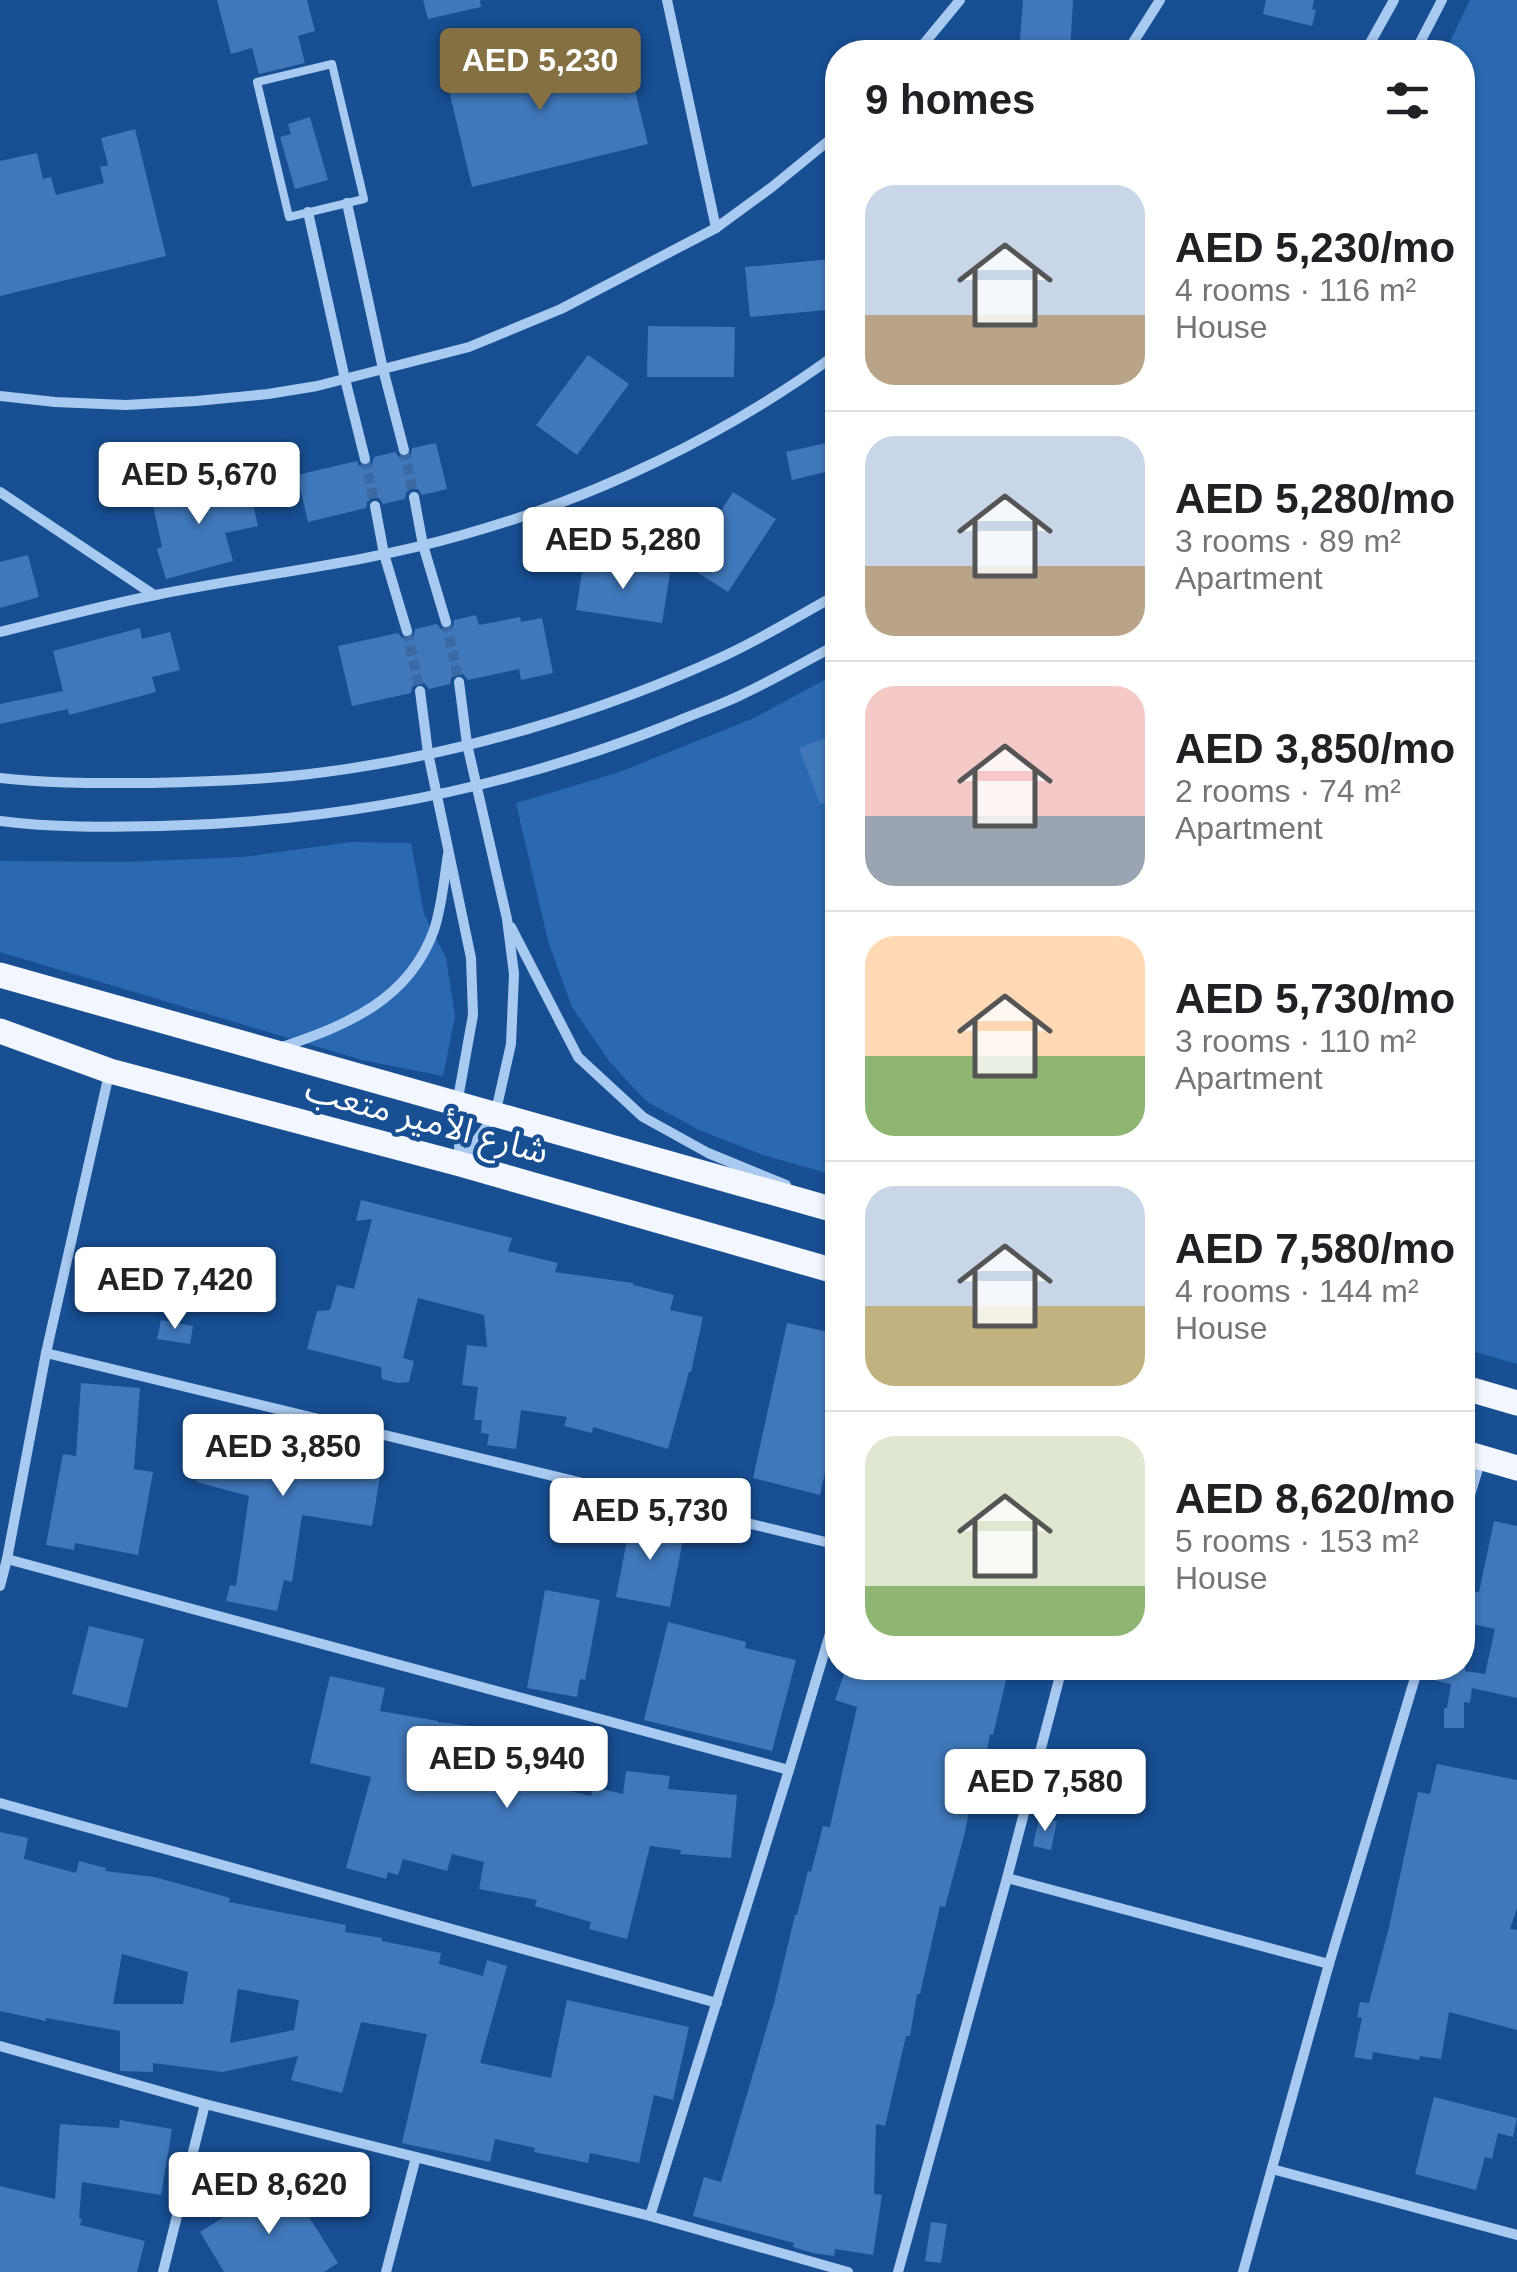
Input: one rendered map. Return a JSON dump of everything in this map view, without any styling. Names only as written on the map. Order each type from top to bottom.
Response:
[{"type":"main road","name":"شارع الأمير متعب","points":[[0,975],[825,1204]]},
{"type":"main road","name":"شارع الأمير متعب","points":[[0,1031],[110,1071],[460,1164],[825,1268]]},
{"type":"main road","points":[[1475,1391],[1517,1403]]},
{"type":"main road","points":[[1475,1404],[1517,1413]]},
{"type":"main road","points":[[1475,1455],[1517,1468]]},
{"type":"street","points":[[667,0],[716,228]]},
{"type":"street","points":[[927,40],[960,0]]},
{"type":"street","points":[[1135,40],[1160,0]]},
{"type":"street","points":[[1372,40],[1394,0]]},
{"type":"street","points":[[1421,40],[1442,0]]},
{"type":"street","points":[[0,396],[126,405],[268,394],[344,379],[469,346],[562,310],[716,228],[825,143]]},
{"type":"street","points":[[347,203],[404,450]]},
{"type":"street","points":[[308,212],[365,459]]},
{"type":"street","points":[[0,632],[154,595],[384,554],[526,516],[638,472],[742,415],[825,361]]},
{"type":"street","points":[[0,492],[154,595]]},
{"type":"street","points":[[414,497],[422,545],[446,622]]},
{"type":"street","points":[[376,506],[384,554],[407,631]]},
{"type":"street","points":[[0,778],[106,783],[228,782],[324,772],[428,753],[594,708],[724,656],[825,601]]},
{"type":"street","points":[[0,822],[230,824],[402,803],[608,749],[743,694],[825,651]]},
{"type":"street","points":[[459,682],[467,744],[507,919],[514,974],[511,1044],[495,1115],[460,1164]]},
{"type":"street","points":[[420,691],[428,753],[470,958],[473,1015],[458,1104],[460,1164]]},
{"type":"street","points":[[272,1051],[337,1028],[388,997],[418,966],[435,928],[449,848]]},
{"type":"street","points":[[507,919],[578,1057],[643,1117],[708,1153],[825,1202]]},
{"type":"street","points":[[514,974],[533,970]]},
{"type":"street","points":[[0,1586],[46,1353],[110,1071]]},
{"type":"street","points":[[46,1353],[825,1542]]},
{"type":"street","points":[[8,1559],[789,1770]]},
{"type":"street","points":[[650,2216],[825,1650]]},
{"type":"street","points":[[898,2272],[1059,1680]]},
{"type":"street","points":[[1243,2272],[1329,1964],[1414,1680]]},
{"type":"street","points":[[0,1802],[717,2003]]},
{"type":"street","points":[[1007,1878],[1329,1964]]},
{"type":"street","points":[[0,2046],[205,2104],[650,2216],[848,2272]]},
{"type":"street","points":[[163,2272],[205,2104]]},
{"type":"street","points":[[386,2272],[416,2158]]},
{"type":"street","points":[[1272,2168],[1517,2236]]},
{"type":"lane","points":[[332,64],[364,199],[347,203],[289,216],[257,82],[332,64]]},
{"type":"shaded area","points":[[1470,0],[1517,0],[1517,1364],[1475,1352],[1475,40],[1451,40]]},
{"type":"shaded area","points":[[825,680],[825,1173],[763,1155],[699,1130],[646,1101],[609,1061],[572,1007],[548,941],[516,803],[617,773],[754,718]]},
{"type":"shaded area","points":[[351,842],[411,843],[424,914],[446,958],[455,1016],[443,1076],[362,1060],[0,952],[0,861],[127,862],[243,857]]},
{"type":"building","points":[[217,0],[307,0],[315,31],[298,36],[305,63],[259,74],[252,48],[231,54]]},
{"type":"building","points":[[423,0],[480,0],[481,7],[428,19]]},
{"type":"building","points":[[1023,0],[1073,0],[1071,40],[1020,40]]},
{"type":"building","points":[[1266,0],[1314,0],[1312,26],[1263,14]]},
{"type":"building","points":[[487,48],[488,55],[504,51],[508,68],[524,64],[528,80],[561,72],[559,66],[625,50],[648,144],[472,187],[441,57]]},
{"type":"building","points":[[310,117],[328,180],[295,189],[280,137],[291,134],[288,124]]},
{"type":"building","points":[[135,129],[166,256],[0,296],[0,161],[37,153],[43,179],[51,177],[56,195],[104,183],[100,167],[108,165],[101,138]]},
{"type":"building","points":[[825,260],[825,310],[750,317],[745,267]]},
{"type":"building","points":[[648,326],[735,327],[734,377],[647,377]]},
{"type":"building","points":[[588,355],[629,384],[577,455],[536,425]]},
{"type":"building","points":[[436,443],[447,489],[422,495],[418,489],[411,489],[405,499],[383,504],[379,498],[372,498],[366,508],[308,522],[297,475],[357,461],[366,468],[372,465],[374,457],[395,452],[405,459],[412,448]]},
{"type":"building","points":[[825,443],[825,472],[792,480],[786,452]]},
{"type":"building","points":[[213,482],[216,498],[250,491],[258,526],[225,533],[233,561],[166,579],[157,549],[162,547],[151,496]]},
{"type":"building","points":[[733,492],[776,519],[728,592],[686,565]]},
{"type":"building","points":[[28,555],[39,597],[0,608],[0,562]]},
{"type":"building","points":[[584,560],[670,573],[662,623],[576,610]]},
{"type":"building","points":[[476,615],[479,625],[520,617],[521,622],[542,618],[553,673],[521,680],[519,669],[468,680],[457,674],[450,684],[429,689],[418,683],[411,693],[352,706],[338,646],[398,633],[409,640],[415,629],[437,624],[448,631],[454,620]]},
{"type":"building","points":[[140,628],[142,639],[170,632],[180,670],[152,677],[156,692],[69,715],[68,709],[0,724],[0,704],[63,691],[53,651]]},
{"type":"building","points":[[825,738],[825,806],[820,804],[799,748]]},
{"type":"building","points":[[361,1200],[512,1238],[508,1251],[558,1263],[555,1272],[633,1283],[674,1295],[670,1310],[703,1317],[668,1449],[593,1427],[592,1433],[564,1426],[567,1417],[521,1410],[516,1449],[487,1445],[489,1434],[481,1433],[482,1420],[474,1420],[478,1387],[462,1385],[467,1345],[487,1347],[484,1315],[418,1298],[403,1358],[414,1361],[409,1382],[382,1379],[381,1367],[307,1349],[317,1311],[330,1310],[337,1285],[354,1289],[372,1219],[356,1221]]},
{"type":"building","points":[[161,1320],[193,1326],[190,1344],[157,1339]]},
{"type":"building","points":[[787,1323],[825,1331],[825,1472],[820,1495],[753,1478]]},
{"type":"building","points":[[81,1383],[140,1388],[134,1469],[153,1472],[138,1555],[75,1543],[74,1550],[46,1545],[63,1454],[76,1456]]},
{"type":"building","points":[[213,1418],[276,1435],[278,1428],[322,1440],[318,1452],[382,1462],[372,1526],[302,1515],[292,1582],[284,1580],[277,1611],[226,1601],[230,1585],[236,1586],[249,1496],[196,1482]]},
{"type":"building","points":[[631,1519],[685,1529],[670,1607],[616,1597]]},
{"type":"building","points":[[1494,1521],[1517,1526],[1517,1698],[1472,1688],[1470,1703],[1464,1702],[1464,1728],[1444,1728],[1444,1708],[1451,1684],[1433,1680],[1475,1680],[1475,1672],[1485,1674],[1495,1629],[1475,1625],[1475,1592],[1479,1592]]},
{"type":"building","points":[[545,1590],[600,1600],[585,1680],[580,1679],[577,1697],[527,1688]]},
{"type":"building","points":[[668,1622],[746,1642],[745,1648],[796,1660],[772,1751],[644,1720]]},
{"type":"building","points":[[89,1626],[144,1639],[127,1708],[72,1694]]},
{"type":"building","points":[[330,1676],[385,1688],[380,1711],[498,1729],[497,1735],[557,1750],[554,1759],[560,1760],[553,1787],[591,1796],[593,1787],[623,1794],[626,1771],[670,1776],[668,1789],[737,1795],[731,1858],[680,1854],[681,1850],[650,1846],[627,1939],[589,1929],[591,1922],[535,1906],[537,1900],[479,1889],[484,1862],[452,1854],[447,1871],[403,1859],[398,1875],[388,1872],[386,1879],[346,1868],[371,1777],[310,1763]]},
{"type":"building","points":[[842,1680],[1006,1680],[982,1776],[976,1775],[945,1907],[940,1906],[885,2126],[876,2124],[874,2194],[882,2195],[873,2255],[835,2249],[834,2256],[813,2253],[793,2247],[794,2243],[693,2216],[704,2177],[721,2182],[808,1871],[811,1872],[823,1826],[830,1827],[857,1707],[835,1700]]},
{"type":"building","points":[[1437,1764],[1517,1780],[1517,1908],[1510,1929],[1517,1930],[1517,2030],[1449,2012],[1441,2059],[1420,2056],[1419,2060],[1373,2052],[1372,2060],[1354,2057],[1362,2018],[1357,2017],[1360,2002],[1369,2003],[1418,1792],[1430,1794]]},
{"type":"building","points":[[1039,1818],[1057,1821],[1051,1850],[1033,1846]]},
{"type":"building","points":[[0,1832],[28,1838],[24,1859],[76,1873],[79,1861],[106,1868],[105,1871],[154,1877],[191,1887],[230,1898],[229,1902],[346,1925],[345,1932],[441,1953],[439,1964],[483,1976],[487,1960],[507,1966],[480,2063],[551,2078],[567,2000],[689,2027],[673,2100],[654,2095],[639,2163],[590,2153],[588,2163],[495,2139],[490,2162],[402,2143],[427,2034],[361,2022],[342,2093],[291,2080],[298,2056],[222,2072],[153,2063],[153,2072],[120,2071],[120,2031],[0,2011]],"holes":[[[122,1954],[188,1972],[183,2004],[113,2004]],[[238,1989],[299,2000],[294,2030],[230,2043]]]},
{"type":"building","points":[[1434,2097],[1517,2118],[1513,2137],[1498,2133],[1492,2159],[1485,2157],[1476,2190],[1415,2174]]},
{"type":"building","points":[[120,2120],[172,2129],[161,2195],[82,2182],[79,2218],[80,2225],[145,2241],[137,2272],[0,2272],[0,2186],[55,2199],[60,2124],[119,2128]]},
{"type":"building","points":[[285,2179],[338,2263],[324,2272],[224,2272],[200,2232]]},
{"type":"building","points":[[931,2222],[947,2224],[941,2263],[925,2261]]},
{"type":"tunnel","points":[[404,450],[414,497]]},
{"type":"tunnel","points":[[365,459],[375,506]]},
{"type":"tunnel","points":[[446,622],[459,682]]},
{"type":"tunnel","points":[[407,631],[420,691]]}]
